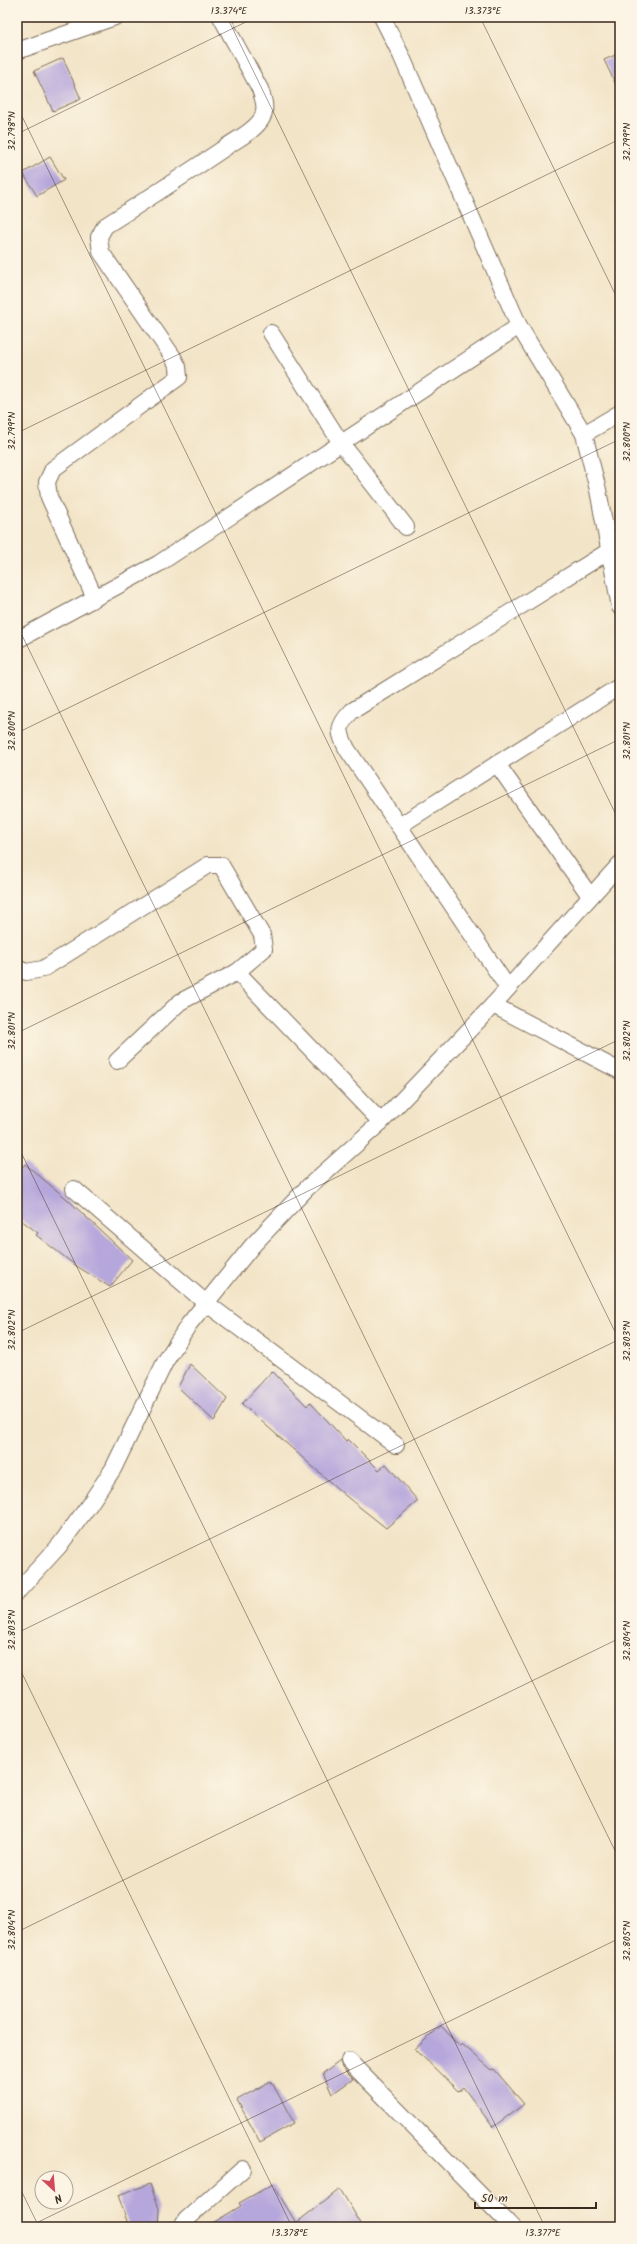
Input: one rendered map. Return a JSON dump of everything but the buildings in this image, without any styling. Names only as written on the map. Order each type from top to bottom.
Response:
[{"type":"street","points":[[17,51],[115,17]]},
{"type":"street","points":[[95,598],[49,497],[47,482],[53,469],[178,377],[178,367],[173,357],[101,252],[99,237],[105,226],[182,178],[238,139],[261,119],[264,110],[264,100],[260,88],[221,17]]},
{"type":"street","points":[[382,17],[401,55],[519,326],[584,434],[598,490],[620,607]]},
{"type":"street","points":[[17,640],[158,564],[519,326]]},
{"type":"street","points":[[271,333],[341,443],[406,528]]},
{"type":"street","points":[[584,434],[620,412]]},
{"type":"street","points":[[508,988],[348,749],[340,735],[341,722],[352,711],[609,551]]},
{"type":"street","points":[[399,826],[620,686]]},
{"type":"street","points":[[497,764],[590,896]]},
{"type":"street","points":[[17,1592],[59,1546],[114,1469],[165,1362],[189,1324],[252,1246],[307,1188],[380,1122],[508,988],[620,864]]},
{"type":"street","points":[[17,968],[26,972],[43,969],[208,865],[221,865],[262,935],[264,949],[237,972],[180,1002],[117,1061]]},
{"type":"street","points":[[237,972],[380,1122]]},
{"type":"street","points":[[493,1004],[620,1071]]},
{"type":"street","points":[[74,1189],[206,1303],[396,1445]]},
{"type":"street","points":[[349,2061],[512,2227]]},
{"type":"street","points":[[182,2227],[186,2220],[244,2169]]}]
